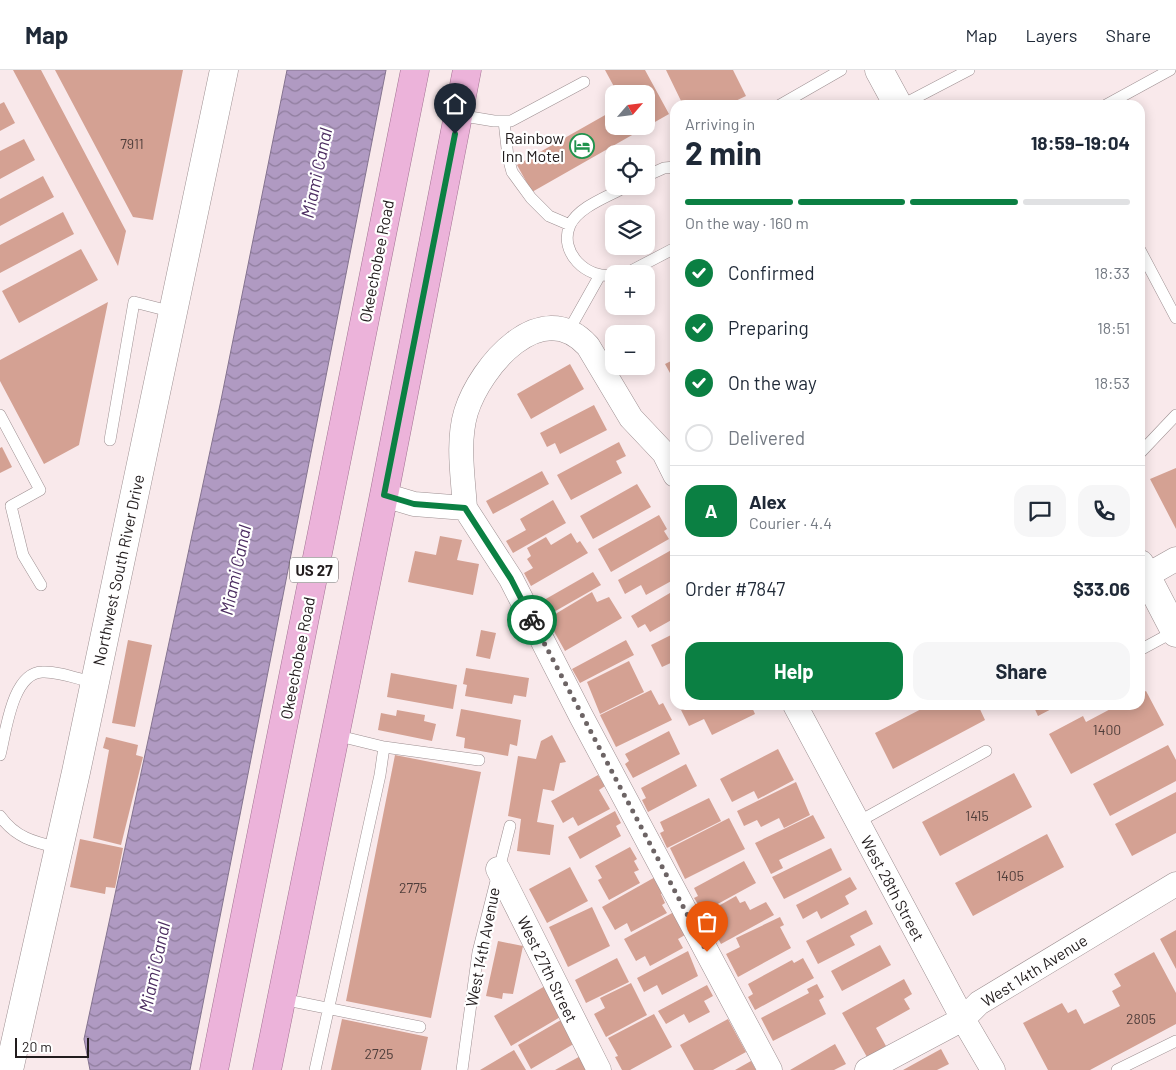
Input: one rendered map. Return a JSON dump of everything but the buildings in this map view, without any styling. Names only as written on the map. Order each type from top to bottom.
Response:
[{"type":"highway","name":"Okeechobee Road","points":[[214,1070],[415,70]]},
{"type":"highway","points":[[267,1070],[384,495],[467,70]]},
{"type":"street","name":"Northwest South River Drive","points":[[9,1070],[95,683],[224,70]]},
{"type":"street","points":[[879,70],[897,100]]},
{"type":"street","points":[[670,465],[664,454],[631,418],[597,358],[579,336],[569,330],[557,327],[544,328],[515,342],[498,360],[473,394],[466,413],[462,438],[465,508],[511,579],[580,716],[770,1070]]},
{"type":"street","points":[[384,495],[414,504],[465,508]]},
{"type":"street","points":[[1145,569],[1176,559]]},
{"type":"street","points":[[1145,574],[1175,632]]},
{"type":"street","name":"West 28th Street","points":[[799,710],[963,1019],[993,1070]]},
{"type":"street","name":"West 27th Street","points":[[498,869],[598,1070]]},
{"type":"street","name":"West 14th Avenue","points":[[867,1070],[963,1019],[979,1003],[1176,884]]},
{"type":"lane","points":[[789,100],[841,70]]},
{"type":"lane","points":[[910,100],[969,70]]},
{"type":"lane","points":[[1115,100],[1170,70]]},
{"type":"lane","points":[[458,116],[511,121],[584,82]]},
{"type":"lane","points":[[504,121],[508,158],[512,172],[531,198],[549,216],[570,225]]},
{"type":"lane","points":[[655,172],[670,167]]},
{"type":"lane","points":[[605,275],[586,270],[570,254],[567,240],[570,225],[580,212],[611,195]]},
{"type":"lane","points":[[642,265],[670,251]]},
{"type":"lane","points":[[1145,259],[1176,318]]},
{"type":"lane","points":[[569,330],[600,275]]},
{"type":"lane","points":[[110,440],[134,302],[173,312]]},
{"type":"lane","points":[[0,415],[40,490],[11,506],[23,556],[41,585]]},
{"type":"lane","points":[[1145,448],[1176,415]]},
{"type":"lane","points":[[1145,647],[1175,632]]},
{"type":"lane","points":[[0,755],[16,695],[22,682],[27,677],[34,673],[49,672],[95,683]]},
{"type":"lane","points":[[335,735],[384,747],[479,760]]},
{"type":"lane","points":[[315,1070],[380,776],[384,747]]},
{"type":"lane","points":[[858,822],[986,751]]},
{"type":"lane","points":[[0,816],[8,827],[26,839],[59,848]]},
{"type":"lane","name":"West 14th Avenue","points":[[462,1070],[478,952],[510,826]]},
{"type":"lane","points":[[282,999],[420,1027]]},
{"type":"lane","points":[[1117,1070],[1176,1041]]},
{"type":"water","name":"Miami Canal","points":[[287,70],[386,70],[190,1070],[90,1070],[84,1039],[221,400]]},
{"type":"way so far","points":[[532,620],[580,716],[707,952]]},
{"type":"place","name":"Rainbow Inn Motel","points":[[582,146]]},
{"type":"route","points":[[455,134],[384,495],[414,504],[465,508],[511,579],[532,620]]}]
